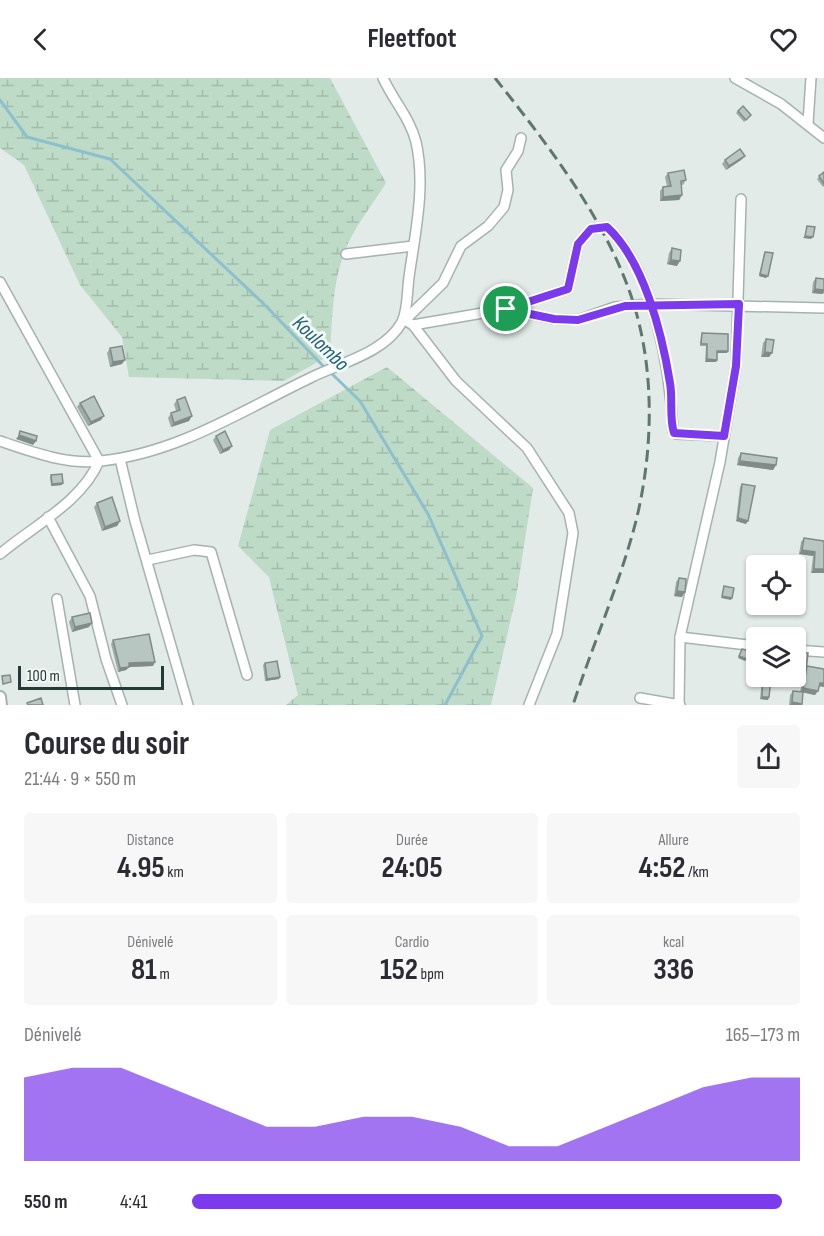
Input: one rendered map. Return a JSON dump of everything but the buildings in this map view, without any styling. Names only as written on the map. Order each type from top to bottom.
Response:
[{"type":"street","points":[[383,78],[405,116],[416,144],[419,192],[407,322],[456,381],[527,448],[569,513],[573,533],[557,634],[529,705]]},
{"type":"street","points":[[735,78],[771,98],[809,124],[824,138]]},
{"type":"street","points":[[809,124],[811,78]]},
{"type":"street","points":[[809,124],[824,125]]},
{"type":"street","points":[[0,441],[48,456],[99,461],[141,455],[181,441],[354,359],[388,338],[407,322],[443,283],[461,246],[488,226],[504,207],[508,189],[506,170],[518,151],[521,138]]},
{"type":"street","points":[[640,698],[680,705],[680,637],[724,436],[736,366],[741,199]]},
{"type":"street","points":[[407,322],[506,309],[568,289],[578,244],[591,229],[607,227],[630,254],[649,304],[671,384],[674,433],[724,436]]},
{"type":"street","points":[[346,254],[413,246]]},
{"type":"street","points":[[0,282],[99,461]]},
{"type":"street","points":[[506,309],[554,319],[578,320],[615,307],[649,304],[739,304],[824,308]]},
{"type":"street","points":[[120,459],[135,521],[188,705]]},
{"type":"street","points":[[0,554],[84,486],[93,475],[99,461]]},
{"type":"street","points":[[48,517],[90,596],[106,659],[122,705]]},
{"type":"street","points":[[148,560],[194,550],[211,552],[248,675]]},
{"type":"street","points":[[57,599],[75,705]]},
{"type":"street","points":[[680,637],[746,645]]},
{"type":"street","points":[[806,651],[824,652]]},
{"type":"street","points":[[0,697],[1,705]]},
{"type":"green space","points":[[0,78],[330,78],[386,183],[355,229],[342,259],[334,295],[330,355],[284,381],[129,377],[122,337],[80,285],[24,165],[0,148]]},
{"type":"green space","points":[[387,367],[533,488],[516,597],[491,705],[286,705],[298,695],[269,577],[238,546],[270,430]]},
{"type":"waterway","name":"Koulombo","points":[[0,100],[27,137],[110,159],[266,306],[325,368]]},
{"type":"waterway","name":"Koulombo","points":[[330,372],[360,401],[428,514],[482,636],[445,705]]},
{"type":"railway","points":[[495,78],[556,158],[609,244],[634,305],[646,358],[649,413],[642,495],[622,567],[573,705]]},
{"type":"route","points":[[506,309],[554,319],[578,320],[615,307],[625,306],[649,304],[739,304],[736,366],[724,436],[674,433],[671,384],[659,334],[649,304],[630,254],[626,246],[607,227],[591,229],[578,244],[571,285],[568,289],[506,309]]}]
